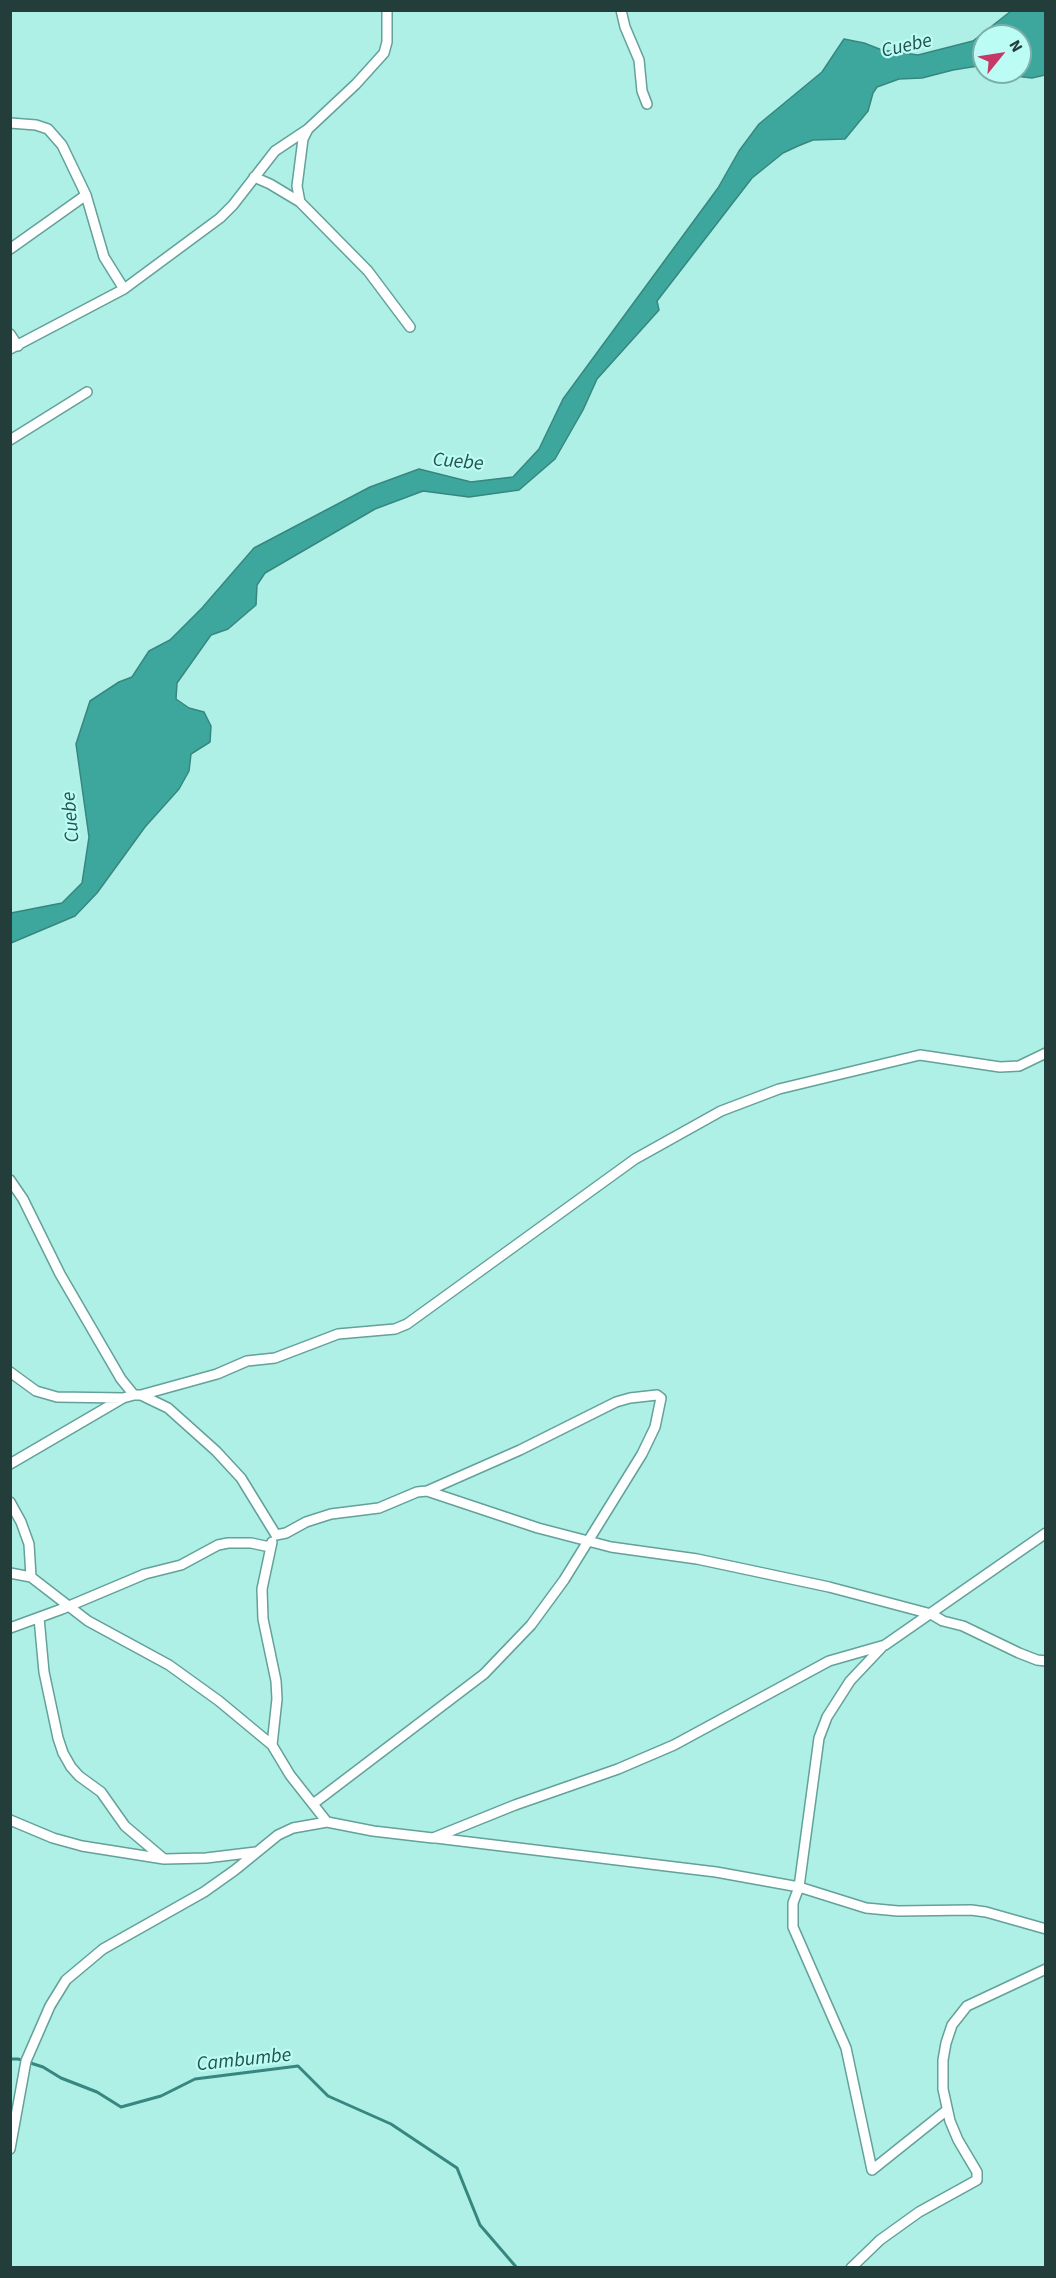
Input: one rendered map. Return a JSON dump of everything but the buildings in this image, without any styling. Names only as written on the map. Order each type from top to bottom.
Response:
[{"type":"street","points":[[10,334],[14,347],[124,289],[220,218],[275,151],[308,129],[356,84],[384,52],[387,42],[387,10]]},
{"type":"street","points":[[621,10],[625,27],[639,60],[642,91],[647,104]]},
{"type":"street","points":[[10,123],[36,125],[48,129],[55,136],[86,195],[104,257],[124,289]]},
{"type":"street","points":[[300,202],[297,186],[303,139],[308,129]]},
{"type":"street","points":[[254,177],[270,183],[300,202],[368,271],[410,327]]},
{"type":"street","points":[[10,249],[86,195]]},
{"type":"street","points":[[10,440],[87,392]]},
{"type":"street","points":[[10,1372],[36,1391],[57,1397],[123,1398],[217,1374],[247,1361],[275,1358],[338,1334],[394,1329],[407,1324],[635,1159],[721,1112],[779,1089],[920,1055],[1000,1067],[1019,1066],[1046,1053]]},
{"type":"street","points":[[10,1180],[23,1199],[66,1283],[121,1379],[138,1395],[176,1414],[216,1451],[241,1478],[276,1535]]},
{"type":"street","points":[[276,1535],[332,1514],[379,1508],[417,1492],[427,1491],[520,1450],[616,1402],[659,1395],[661,1399],[655,1427],[642,1454],[564,1580],[531,1625],[484,1674],[313,1804]]},
{"type":"street","points":[[10,1464],[123,1398]]},
{"type":"street","points":[[427,1491],[538,1528],[611,1546],[697,1559],[818,1585],[931,1614],[943,1621],[963,1626],[1019,1653],[1046,1661]]},
{"type":"street","points":[[10,1503],[21,1522],[29,1544],[31,1577]]},
{"type":"street","points":[[947,2110],[872,2170],[846,2048],[793,1927],[793,1902],[799,1887],[819,1738],[827,1717],[850,1681],[885,1645],[1046,1533]]},
{"type":"street","points":[[272,1745],[277,1700],[276,1681],[263,1619],[261,1589],[270,1547],[276,1535]]},
{"type":"street","points":[[10,1628],[145,1574],[181,1565],[218,1545],[250,1543],[270,1547]]},
{"type":"street","points":[[10,1574],[31,1577],[88,1621],[169,1665],[219,1701],[272,1745],[290,1774],[327,1822]]},
{"type":"street","points":[[39,1618],[45,1672],[63,1753],[71,1767],[100,1792],[125,1826],[164,1859]]},
{"type":"street","points":[[433,1838],[515,1805],[618,1769],[674,1745],[829,1661],[885,1645]]},
{"type":"street","points":[[10,1820],[53,1838],[82,1846],[164,1859],[206,1858],[256,1852]]},
{"type":"street","points":[[10,2149],[13,2117],[26,2061],[50,2006],[66,1980],[103,1949],[204,1892],[278,1835],[293,1828],[327,1822],[373,1831],[716,1872],[799,1887],[866,1908],[898,1911],[971,1910],[1046,1929]]},
{"type":"street","points":[[851,2268],[879,2240],[919,2212],[977,2180],[977,2172],[958,2140],[947,2110],[943,2089],[943,2060],[946,2043],[960,2013],[977,2000],[1046,1969]]},
{"type":"water","points":[[1011,11],[1045,11],[1045,75],[1032,78],[1032,24],[995,24]]},
{"type":"water","points":[[844,39],[882,50],[918,55],[972,41],[972,67],[922,78],[899,79],[877,87],[868,111],[845,139],[813,140],[798,146],[783,153],[752,178],[657,301],[659,310],[597,379],[583,410],[555,459],[519,490],[469,497],[423,491],[375,509],[265,573],[257,585],[256,605],[228,629],[211,635],[177,683],[176,699],[189,708],[204,712],[211,726],[210,742],[191,754],[189,771],[179,789],[145,827],[97,893],[75,916],[11,943],[11,913],[62,903],[82,883],[89,837],[76,744],[90,701],[119,682],[132,677],[149,651],[170,640],[202,608],[254,548],[370,487],[419,469],[471,482],[513,477],[539,449],[563,399],[718,188],[739,151],[759,124],[822,72]]},
{"type":"waterway","name":"Cambumbe","points":[[10,2059],[18,2059],[43,2067],[61,2078],[97,2092],[121,2107],[161,2096],[195,2079],[298,2066],[328,2096],[391,2124],[457,2168],[480,2225],[517,2268]]},
{"type":"water label","name":"Cuebe","points":[[907,47]]},
{"type":"water label","name":"Cuebe","points":[[458,463]]},
{"type":"water label","name":"Cuebe","points":[[72,817]]}]
